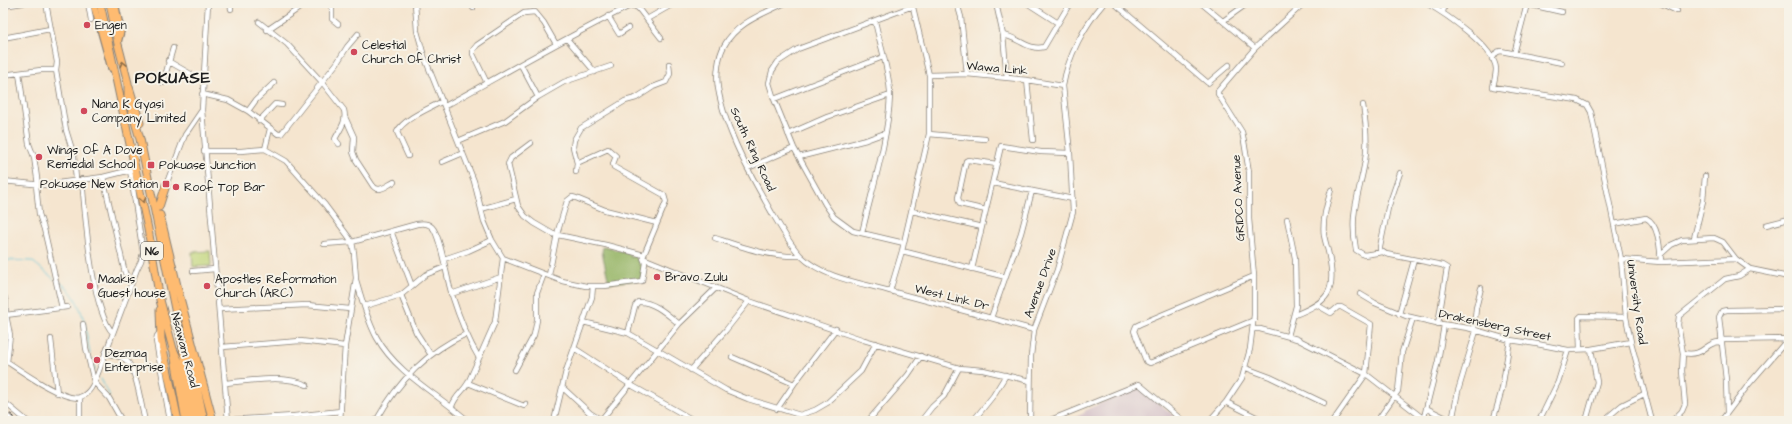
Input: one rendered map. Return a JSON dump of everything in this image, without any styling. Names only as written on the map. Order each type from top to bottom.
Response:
[{"type":"highway","name":"Nsawam Road","points":[[110,3],[128,83],[128,98],[140,140],[198,421]]},
{"type":"highway","name":"Nsawam Road","points":[[94,4],[104,19],[133,169],[148,229],[160,300],[173,349],[179,362],[191,421]]},
{"type":"highway","points":[[128,83],[134,97],[180,298],[212,421]]},
{"type":"highway","points":[[154,186],[159,190],[166,185]]},
{"type":"highway","points":[[159,207],[166,185]]},
{"type":"highway","points":[[180,298],[204,421]]},
{"type":"highway","points":[[160,300],[160,332],[178,421]]},
{"type":"highway","points":[[173,349],[174,363],[186,421]]},
{"type":"main road","points":[[115,3],[121,31],[118,44]]},
{"type":"main road","points":[[94,4],[111,69],[115,74]]},
{"type":"street","points":[[3,6],[23,3]]},
{"type":"street","points":[[46,3],[57,62],[56,70],[66,130],[79,179],[94,280],[107,325],[113,333]]},
{"type":"street","points":[[208,3],[202,110],[204,151],[228,420],[295,419],[341,411]]},
{"type":"street","points":[[230,3],[231,9]]},
{"type":"street","points":[[267,30],[298,9],[303,3]]},
{"type":"street","points":[[329,3],[332,8],[332,19],[338,24]]},
{"type":"street","points":[[415,3],[417,31],[424,56],[474,181],[481,209],[492,240],[503,258],[562,281],[593,286],[642,281],[645,263],[643,257],[666,202],[664,195],[614,168],[613,164],[616,156],[610,150],[604,150],[577,163]]},
{"type":"street","points":[[471,3],[473,8]]},
{"type":"street","points":[[647,19],[675,3]]},
{"type":"street","name":"South Ring Road","points":[[785,3],[751,20],[734,32],[724,46],[719,59],[718,87],[723,110],[748,168],[786,237],[801,256],[819,269],[842,278],[890,291]]},
{"type":"street","points":[[957,3],[961,17],[967,74]]},
{"type":"street","points":[[996,3],[1003,35],[1008,78]]},
{"type":"street","points":[[1027,3],[1058,23]]},
{"type":"street","points":[[1003,35],[1015,38],[1034,48],[1040,48],[1046,44],[1070,3]]},
{"type":"street","name":"Avenue Drive","points":[[1030,421],[1030,381],[1034,330],[1064,249],[1073,212],[1070,153],[1063,86],[1068,65],[1077,44],[1104,3]]},
{"type":"street","points":[[1114,3],[1206,82],[1210,83],[1229,65]]},
{"type":"street","points":[[1201,3],[1255,48]]},
{"type":"street","points":[[1223,21],[1248,3]]},
{"type":"street","name":"GRIDCO Avenue","points":[[1209,421],[1226,402],[1237,386],[1246,368],[1254,329],[1254,276],[1249,219],[1249,172],[1242,132],[1218,94],[1219,88],[1255,48],[1304,3]]},
{"type":"street","points":[[1426,3],[1443,12],[1474,38],[1486,50],[1492,59],[1498,51],[1562,63]]},
{"type":"street","points":[[1443,12],[1445,3]]},
{"type":"street","points":[[1660,3],[1677,12]]},
{"type":"street","points":[[91,20],[94,4]]},
{"type":"street","points":[[408,156],[397,132],[401,125],[416,116],[487,83],[556,44],[632,4],[638,8],[661,38]]},
{"type":"street","points":[[1514,54],[1526,4],[1562,12]]},
{"type":"street","points":[[890,291],[902,251],[904,243],[912,211],[929,134],[929,75],[912,5],[875,21],[798,49],[778,62],[772,71],[769,82],[774,99],[794,148],[825,204],[834,217],[846,226],[862,233],[904,243]]},
{"type":"street","points":[[487,83],[473,54],[473,50],[477,45],[524,13],[536,12],[556,44]]},
{"type":"street","points":[[608,16],[619,34],[628,28]]},
{"type":"street","points":[[862,233],[885,133],[890,95],[875,21]]},
{"type":"street","points":[[259,22],[267,30],[287,44],[322,82],[344,110],[354,137],[354,152],[357,163],[375,189],[380,190],[394,182]]},
{"type":"street","points":[[3,38],[50,29]]},
{"type":"street","points":[[202,94],[224,98],[248,111],[270,129],[278,134],[281,134],[358,34]]},
{"type":"street","points":[[567,39],[595,72]]},
{"type":"street","points":[[163,83],[168,61],[173,48]]},
{"type":"street","points":[[774,99],[883,57]]},
{"type":"street","name":"University Road","points":[[1492,59],[1496,68],[1493,87],[1577,100],[1588,105],[1591,112],[1621,259],[1626,317],[1631,342],[1652,421]]},
{"type":"street","points":[[168,61],[204,81]]},
{"type":"street","points":[[576,172],[577,163],[573,147],[574,140],[581,128],[624,101],[636,98],[653,87],[666,82],[670,74],[669,64]]},
{"type":"street","points":[[521,65],[538,97]]},
{"type":"street","points":[[458,141],[505,121],[538,97],[564,82],[611,66]]},
{"type":"street","points":[[3,75],[41,70],[56,70]]},
{"type":"street","points":[[5,314],[64,307],[39,214],[34,156],[28,144],[19,73]]},
{"type":"street","name":"Wawa Link","points":[[929,75],[967,74],[1027,80],[1063,86]]},
{"type":"street","points":[[1027,80],[1033,140]]},
{"type":"street","points":[[248,111],[256,100],[274,83]]},
{"type":"street","points":[[788,134],[827,117],[890,95]]},
{"type":"street","points":[[259,120],[275,104],[282,105]]},
{"type":"street","points":[[1363,105],[1367,146],[1353,212],[1356,250],[1364,255],[1383,252],[1442,265],[1447,268],[1448,270],[1438,324]]},
{"type":"street","points":[[166,185],[185,135],[202,110]]},
{"type":"street","points":[[339,144],[336,138],[342,127],[345,116]]},
{"type":"street","points":[[265,149],[270,129]]},
{"type":"street","points":[[799,157],[866,140],[885,133]]},
{"type":"street","points":[[929,134],[985,139]]},
{"type":"street","points":[[531,143],[511,158],[508,164],[516,199],[524,216],[553,234],[606,245],[643,257],[749,301],[876,343],[959,368],[983,370],[1030,381]]},
{"type":"street","points":[[972,269],[1000,149],[1004,146],[1041,152],[1070,153]]},
{"type":"street","points":[[748,168],[794,148]]},
{"type":"street","points":[[204,151],[241,151],[265,149],[286,161],[334,216],[352,242],[356,278],[345,346],[340,421]]},
{"type":"street","points":[[442,162],[463,153]]},
{"type":"street","points":[[986,210],[960,204],[958,198],[968,160],[997,164]]},
{"type":"street","points":[[3,181],[37,185],[103,177],[133,169],[143,253],[142,261],[131,282],[94,382],[90,389],[80,397],[71,398],[57,393],[5,360],[10,335],[5,314],[6,302],[3,292]]},
{"type":"street","points":[[1383,252],[1380,247],[1382,234],[1400,172]]},
{"type":"street","points":[[1694,238],[1703,201],[1705,176]]},
{"type":"street","points":[[103,177],[125,273],[131,282]]},
{"type":"street","points":[[993,183],[1073,199]]},
{"type":"street","points":[[1295,315],[1317,305],[1328,294],[1332,281],[1332,269],[1324,235],[1326,208],[1330,190]]},
{"type":"street","name":"West Link Dr","points":[[890,291],[991,318],[1021,233],[1032,191]]},
{"type":"street","points":[[515,370],[534,336],[538,320],[537,293],[547,275],[567,201],[572,197],[605,210],[657,223]]},
{"type":"street","points":[[481,209],[516,199]]},
{"type":"street","points":[[912,211],[982,227]]},
{"type":"street","points":[[1614,224],[1646,218],[1649,219],[1655,227],[1661,262]]},
{"type":"street","points":[[1288,219],[1295,258],[1296,306],[1295,315],[1288,336]]},
{"type":"street","points":[[1766,225],[1789,219]]},
{"type":"street","points":[[324,244],[352,242],[417,224],[424,223],[432,226],[444,259],[451,294],[466,334],[479,358]]},
{"type":"street","points":[[392,231],[412,286]]},
{"type":"street","points":[[715,238],[762,253],[801,256]]},
{"type":"street","points":[[1660,255],[1677,242],[1694,238],[1714,238],[1723,242],[1736,259],[1750,269],[1789,276]]},
{"type":"street","points":[[444,259],[468,251],[492,240]]},
{"type":"street","points":[[902,251],[1006,277]]},
{"type":"street","points":[[452,406],[454,398],[465,389],[495,322],[503,258]]},
{"type":"street","points":[[1621,259],[1661,262],[1736,259]]},
{"type":"street","points":[[1399,314],[1414,260]]},
{"type":"street","points":[[365,306],[401,295],[425,275],[445,267]]},
{"type":"street","points":[[193,270],[215,269]]},
{"type":"street","points":[[1672,421],[1682,411],[1685,404],[1682,371],[1683,353],[1678,325],[1679,316],[1725,279],[1739,276],[1750,269]]},
{"type":"street","points":[[451,294],[500,276]]},
{"type":"street","points":[[1254,276],[1140,324],[1136,326],[1134,332],[1146,361],[1150,363],[1254,320]]},
{"type":"street","points":[[356,278],[377,338],[386,350],[409,375],[452,406],[468,421]]},
{"type":"street","points":[[554,421],[562,387],[592,297],[593,286]]},
{"type":"street","points":[[562,387],[590,413],[602,421],[679,324],[716,288]]},
{"type":"street","points":[[1426,408],[1452,421],[1458,391],[1475,330],[1476,308],[1481,288]]},
{"type":"street","name":"Drakensberg Street","points":[[1360,294],[1399,314],[1438,324],[1475,330],[1510,340],[1568,350],[1592,349],[1631,342]]},
{"type":"street","points":[[401,295],[416,332],[431,355]]},
{"type":"street","points":[[691,370],[749,301]]},
{"type":"street","points":[[628,333],[635,306],[638,302],[660,308],[679,324]]},
{"type":"street","points":[[219,309],[307,305],[350,309]]},
{"type":"street","points":[[1317,305],[1328,313],[1331,313],[1338,306],[1371,324],[1366,374],[1333,421]]},
{"type":"street","points":[[1727,412],[1719,317],[1722,311],[1789,309]]},
{"type":"street","points":[[1580,349],[1579,318],[1581,316],[1626,317]]},
{"type":"street","points":[[991,318],[1034,330]]},
{"type":"street","points":[[1377,421],[1395,397],[1399,387],[1402,352],[1413,318]]},
{"type":"street","points":[[583,322],[628,333],[726,390],[748,400],[800,415],[815,410],[826,403],[861,370],[876,343]]},
{"type":"street","points":[[84,324],[86,348],[94,382],[109,398],[122,421]]},
{"type":"street","points":[[1254,329],[1260,329],[1288,336],[1366,374],[1423,420],[1441,346],[1444,325]]},
{"type":"street","points":[[777,409],[836,329]]},
{"type":"street","points":[[160,332],[156,341],[170,421]]},
{"type":"street","points":[[376,421],[388,400],[409,375],[444,345],[466,334]]},
{"type":"street","points":[[51,339],[57,393]]},
{"type":"street","points":[[1683,353],[1695,354],[1714,343],[1719,342],[1788,339]]},
{"type":"street","points":[[1721,421],[1749,384],[1788,339]]},
{"type":"street","points":[[1493,421],[1502,389],[1510,340]]},
{"type":"street","points":[[222,347],[300,341],[345,346]]},
{"type":"street","points":[[574,348],[631,385],[691,420]]},
{"type":"street","points":[[1586,421],[1597,382],[1592,349]]},
{"type":"street","points":[[1539,421],[1558,382],[1568,350]]},
{"type":"street","points":[[106,353],[124,358],[130,364],[145,421]]},
{"type":"street","points":[[868,421],[908,375],[922,356]]},
{"type":"street","points":[[732,357],[794,384]]},
{"type":"street","points":[[921,421],[932,407],[944,396],[959,368]]},
{"type":"street","points":[[1246,368],[1270,377],[1324,402]]},
{"type":"street","points":[[973,421],[993,396],[1006,375]]},
{"type":"street","points":[[225,383],[278,379],[296,381],[306,385]]},
{"type":"street","points":[[468,383],[518,404],[524,406],[526,404]]},
{"type":"street","points":[[1048,421],[1139,384],[1184,421]]},
{"type":"street","points":[[1609,416],[1622,405],[1644,394]]},
{"type":"street","points":[[80,397],[80,421]]},
{"type":"street","points":[[3,401],[27,421]]},
{"type":"street","points":[[1226,402],[1264,421]]},
{"type":"street","points":[[3,414],[13,421]]},
{"type":"street","points":[[800,415],[801,421]]},
{"type":"shaded area","points":[[1139,386],[1180,421],[1068,421],[1084,413],[1086,410]]},
{"type":"green space","points":[[603,247],[628,252],[631,257],[635,255],[643,268],[641,280],[609,283],[602,252]]},
{"type":"green space","points":[[210,251],[211,266],[193,267],[192,252]]},
{"type":"waterway","points":[[3,260],[32,261],[54,279]]},
{"type":"waterway","points":[[58,281],[67,288],[78,304],[85,324],[90,354]]},
{"type":"waterway","points":[[91,359],[95,370]]},
{"type":"waterway","points":[[101,379],[110,396]]},
{"type":"railway","points":[[3,408],[19,421]]},
{"type":"place","name":"Engen","points":[[87,25]]},
{"type":"place","name":"Celestial Church Of Christ","points":[[354,52]]},
{"type":"place","name":"Nana K Gyasi Company Limited","points":[[84,111]]},
{"type":"place","name":"Wings Of A Dove Remedial School","points":[[39,157]]},
{"type":"place","name":"Pokuase Junction","points":[[151,165]]},
{"type":"place","name":"Pokuase New Station","points":[[166,184]]},
{"type":"place","name":"Roof Top Bar","points":[[176,187]]},
{"type":"place","name":"Bravo Zulu","points":[[657,277]]},
{"type":"place","name":"Maakis Guest house","points":[[90,286]]},
{"type":"place","name":"Apostles Reformation Church (ARC)","points":[[207,286]]},
{"type":"place","name":"Dezmaq Enterprise","points":[[97,360]]},
{"type":"district","name":"POKUASE","points":[[173,77]]}]
